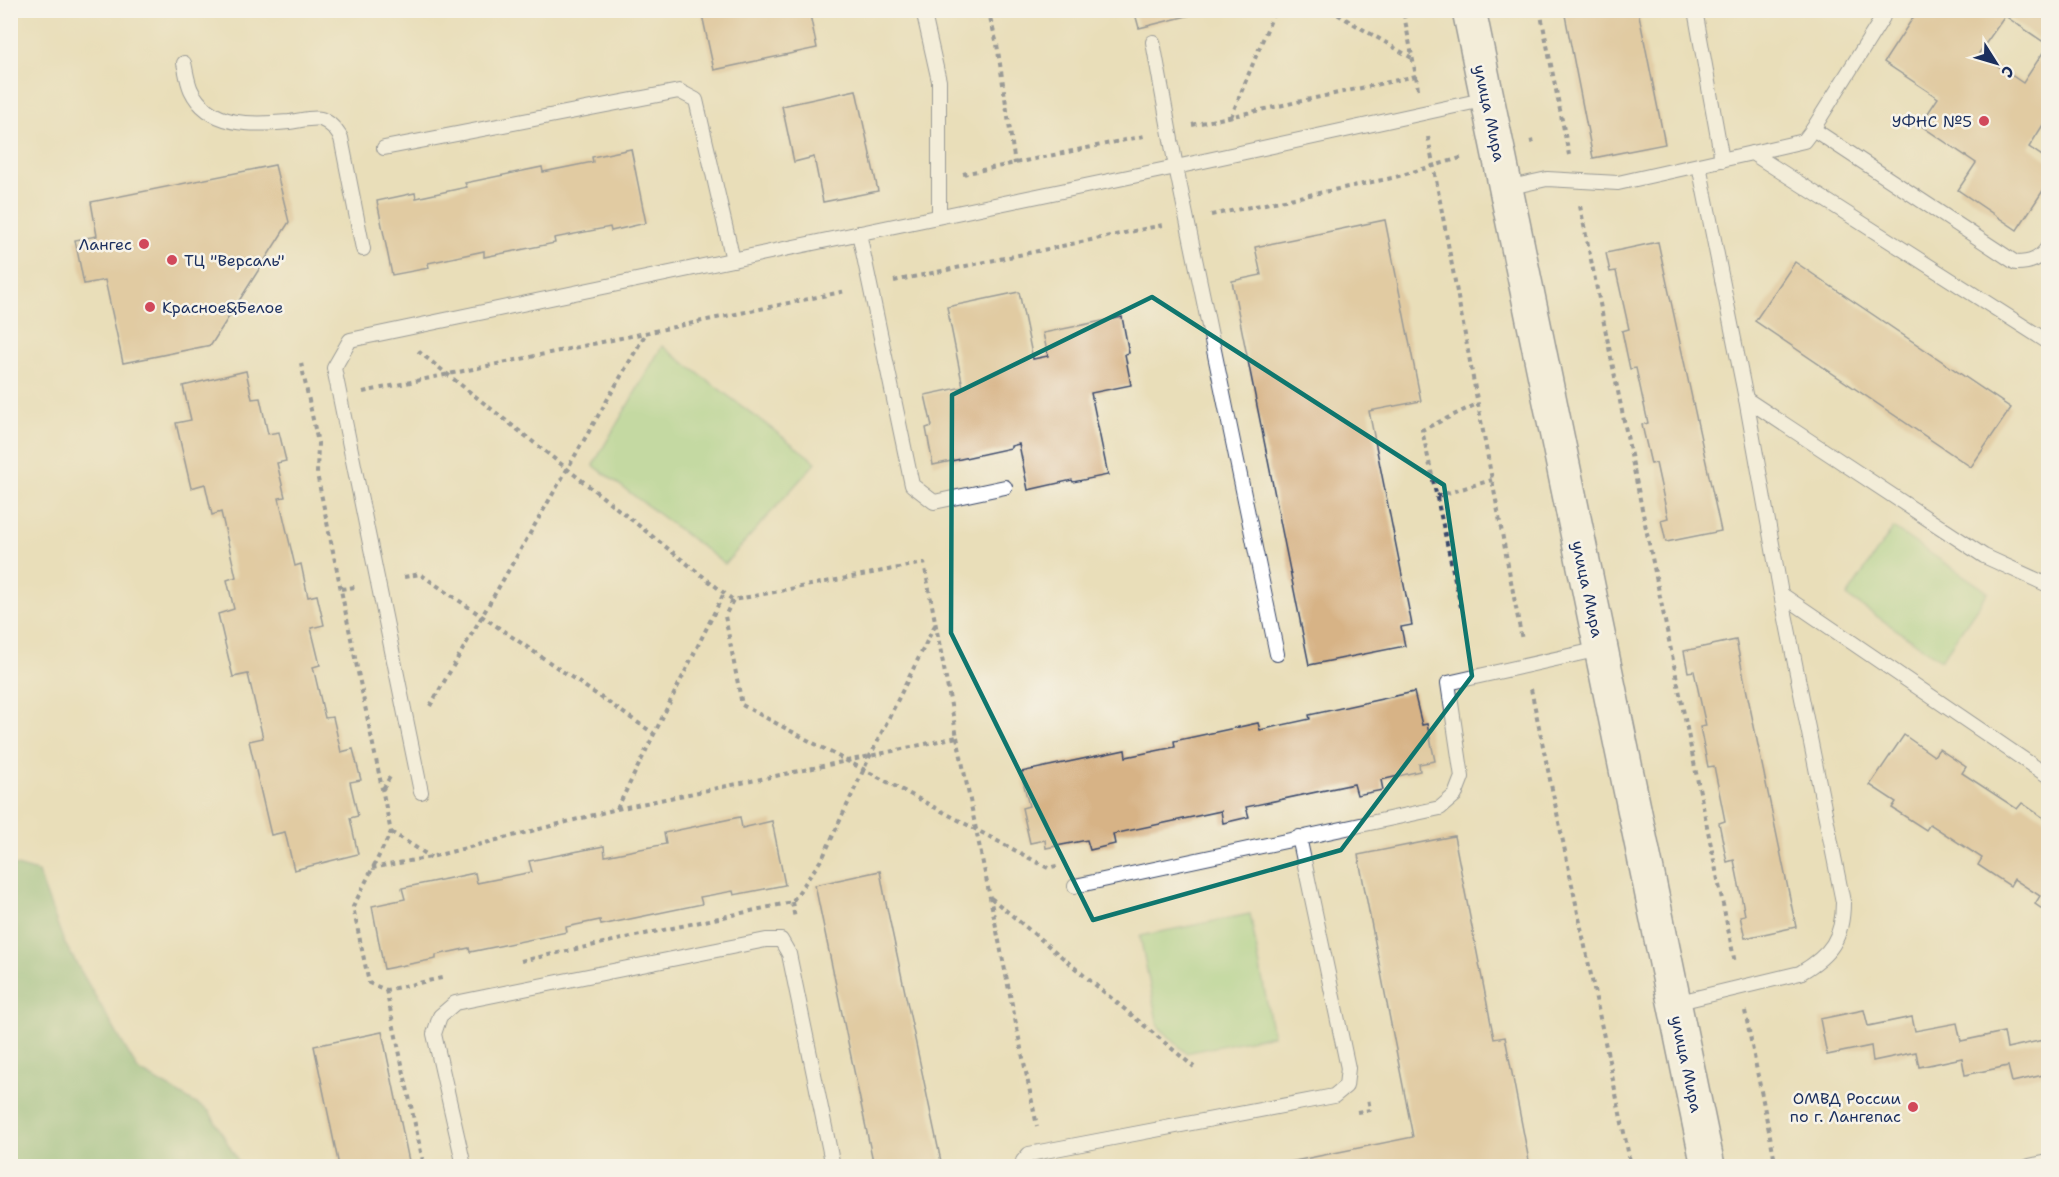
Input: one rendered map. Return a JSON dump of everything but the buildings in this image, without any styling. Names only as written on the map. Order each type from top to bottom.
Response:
[{"type":"street","name":"улица Мира","points":[[1469,10],[1708,1167]]},
{"type":"lane","points":[[923,10],[939,81],[939,216]]},
{"type":"lane","points":[[1695,10],[1722,160]]},
{"type":"lane","points":[[1506,188],[1547,179],[1618,183],[1804,141],[1883,17]]},
{"type":"lane","points":[[1153,42],[1176,167],[1276,654]]},
{"type":"lane","points":[[184,63],[190,88],[198,102],[211,114],[233,122],[260,125],[320,118],[333,126],[341,138],[363,249]]},
{"type":"lane","points":[[384,148],[679,91],[696,100],[733,260]]},
{"type":"lane","points":[[421,792],[334,368],[350,340],[1176,167],[1487,99]]},
{"type":"lane","points":[[1813,129],[2016,263],[2029,263],[2043,256],[2049,247]]},
{"type":"lane","points":[[1752,153],[2049,342]]},
{"type":"lane","points":[[1674,1003],[1800,973],[1816,963],[1831,948],[1843,925],[1843,902],[1699,165]]},
{"type":"lane","points":[[859,233],[912,485],[934,502],[1005,487]]},
{"type":"lane","points":[[1746,399],[1984,556],[2049,585]]},
{"type":"lane","points":[[1781,594],[2049,776]]},
{"type":"lane","points":[[1075,886],[1440,808],[1455,795],[1462,777],[1448,683],[1600,648]]},
{"type":"lane","points":[[1023,1167],[1023,1161],[1029,1154],[1334,1096],[1346,1086],[1348,1068],[1299,837]]},
{"type":"lane","points":[[464,1167],[434,1034],[440,1016],[455,1003],[766,940],[781,940],[789,954],[833,1167]]},
{"type":"lane","points":[[2029,1167],[2049,1162]]},
{"type":"path","points":[[988,10],[997,44],[1015,164]]},
{"type":"path","points":[[1231,117],[1275,10]]},
{"type":"path","points":[[1330,10],[1412,58]]},
{"type":"path","points":[[954,176],[1416,76],[1403,10]]},
{"type":"path","points":[[1540,10],[1776,1167]]},
{"type":"path","points":[[393,331],[733,600],[924,563],[975,830],[1037,1126]]},
{"type":"path","points":[[430,708],[646,333]]},
{"type":"path","points":[[301,363],[318,443],[317,474],[391,832],[353,907],[369,983],[386,990],[456,975]]},
{"type":"path","points":[[1461,607],[1422,430],[1477,404]]},
{"type":"path","points":[[1437,496],[1492,480]]},
{"type":"path","points":[[341,590],[420,574],[653,733]]},
{"type":"path","points":[[617,808],[724,593]]},
{"type":"path","points":[[733,600],[724,616],[742,705],[1048,868]]},
{"type":"path","points":[[514,962],[792,902],[823,857],[863,769],[936,624]]},
{"type":"path","points":[[372,868],[431,856],[617,808],[957,737]]},
{"type":"path","points":[[383,789],[394,768]]},
{"type":"path","points":[[391,832],[431,856]]},
{"type":"path","points":[[990,897],[1194,1067]]},
{"type":"path","points":[[386,990],[424,1167]]},
{"type":"path","points":[[1347,1114],[1370,1110],[1366,1086]]},
{"type":"highlighted area","points":[[1152,297],[1444,485],[1472,676],[1341,850],[1093,920],[951,633],[952,395]]},
{"type":"green space","points":[[662,346],[816,462],[725,564],[593,465]]},
{"type":"green space","points":[[1893,528],[1988,592],[1941,660],[1847,596]]},
{"type":"green space","points":[[10,864],[38,872],[64,942],[138,1070],[209,1111],[241,1166],[11,1166]]},
{"type":"green space","points":[[1250,914],[1273,1035],[1186,1053],[1158,1026],[1140,936]]},
{"type":"place","name":"УФНС №5","points":[[1984,121]]},
{"type":"place","name":"Лангес","points":[[144,244]]},
{"type":"place","name":"ТЦ \"Версаль\"","points":[[172,260]]},
{"type":"place","name":"Красное&Белое","points":[[150,307]]},
{"type":"place","name":"ОМВД России по г. Лангепас","points":[[1913,1107]]}]
